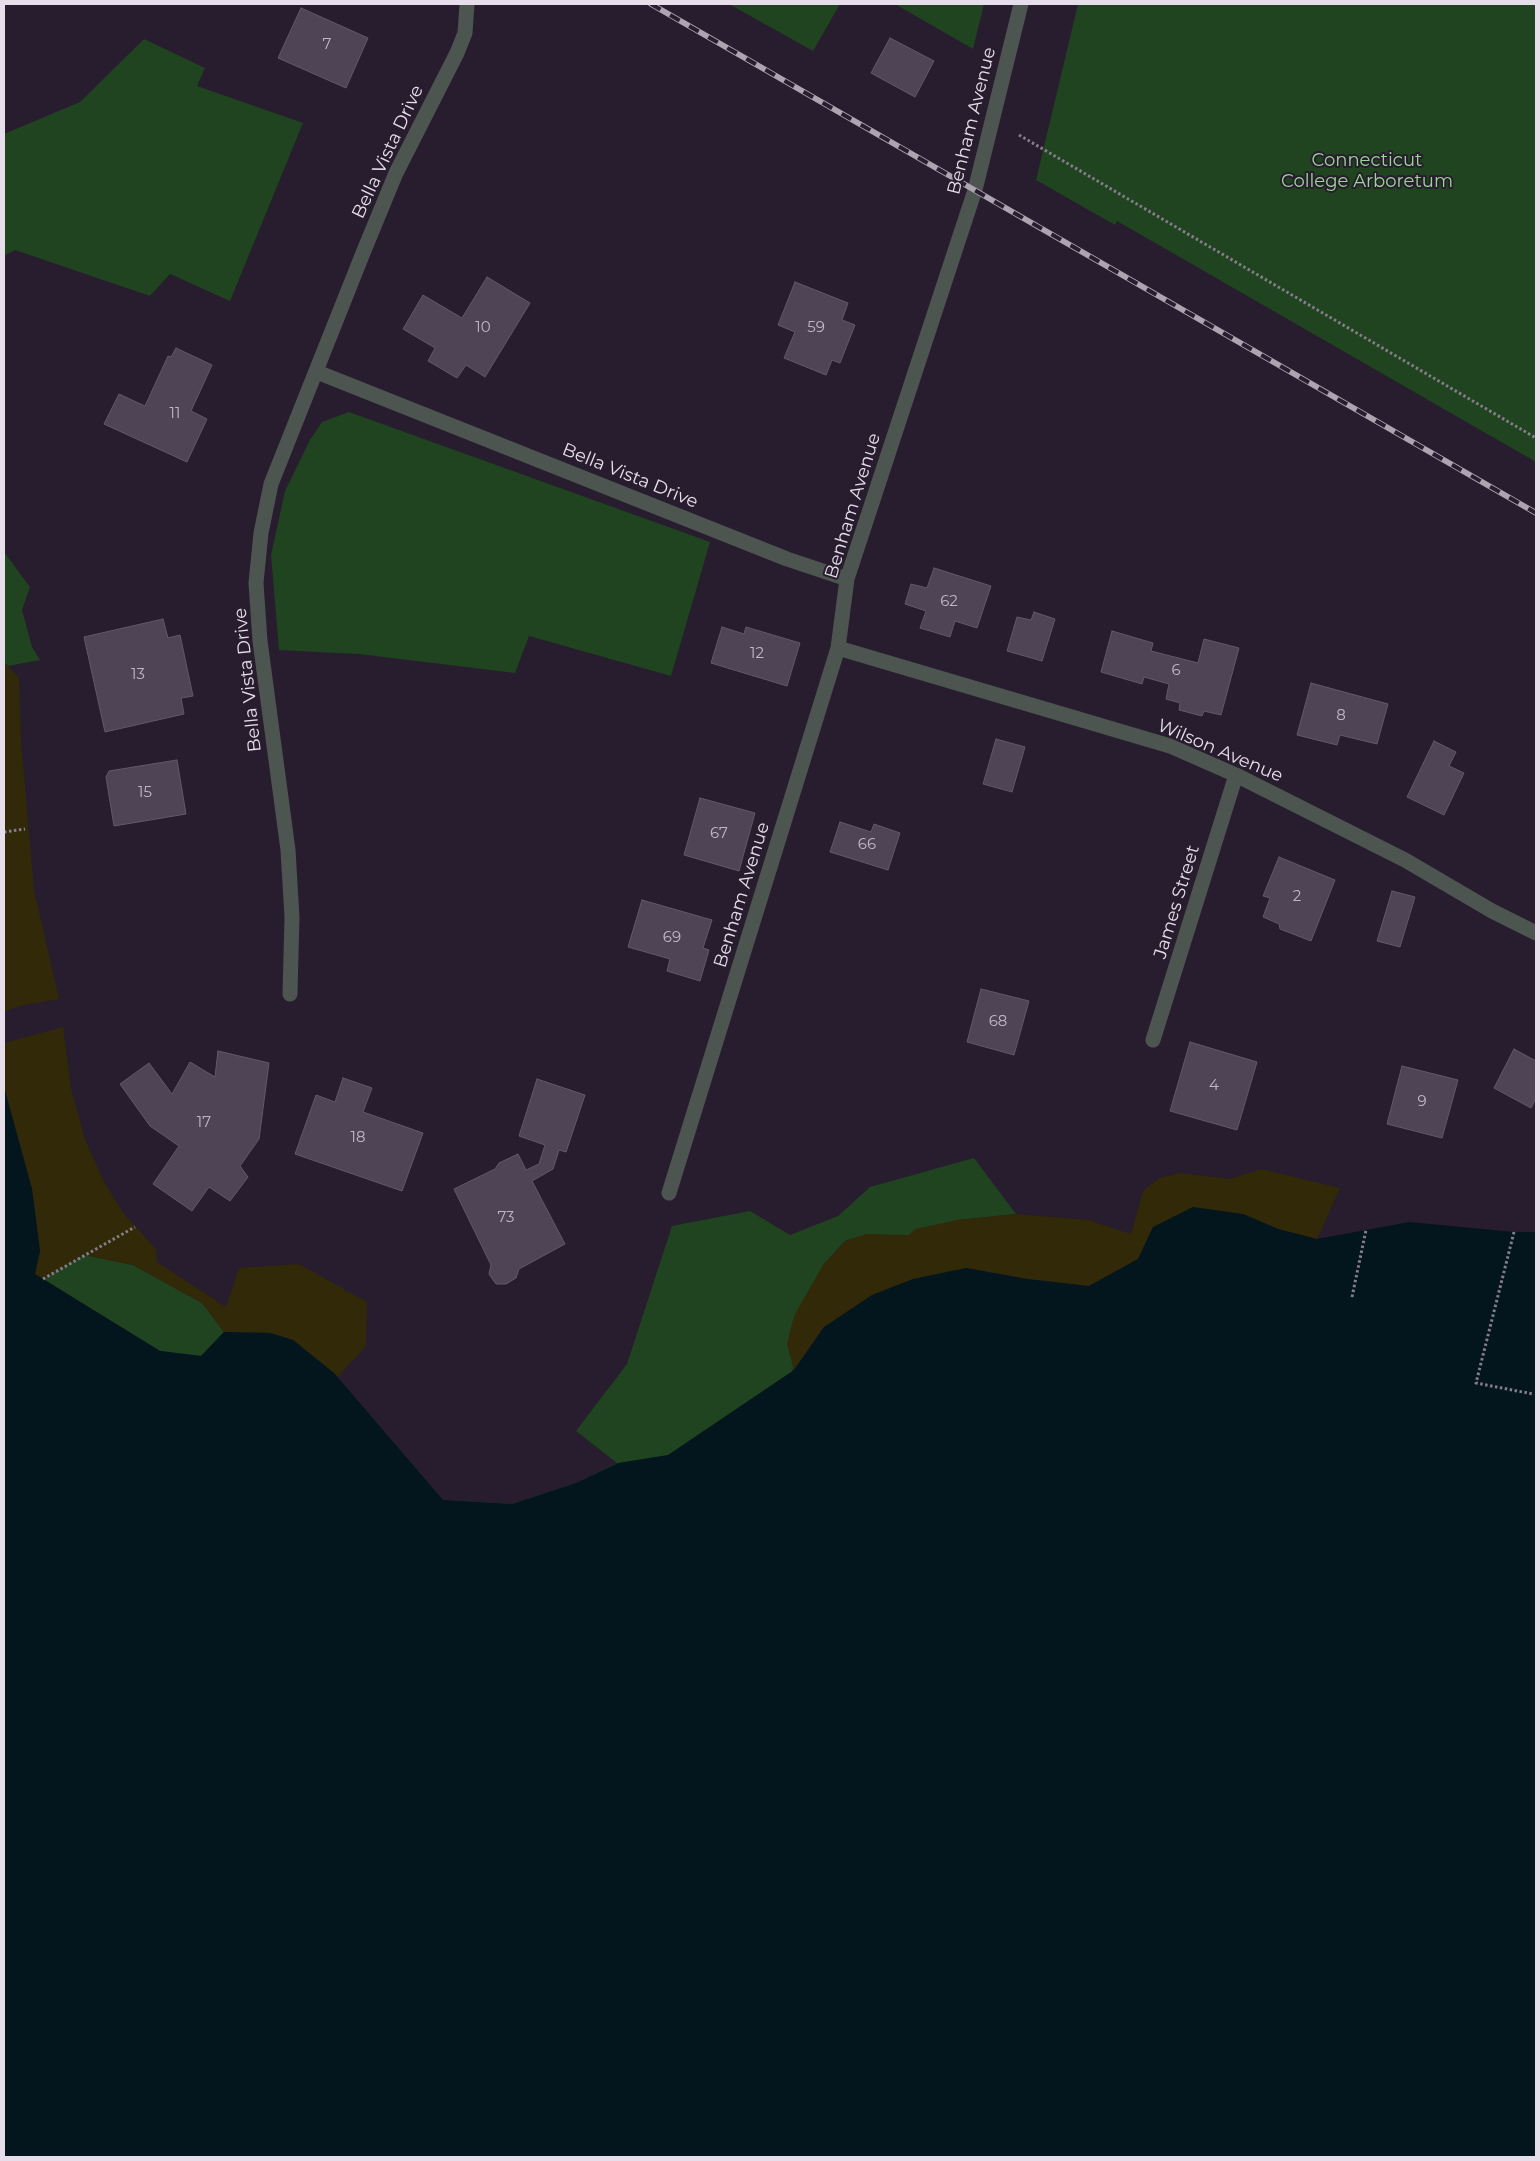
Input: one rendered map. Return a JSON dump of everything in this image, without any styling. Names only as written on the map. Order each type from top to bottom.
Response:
[{"type":"street","name":"Bella Vista Drive","points":[[290,994],[292,917],[288,850],[260,641],[256,583],[261,533],[271,484],[396,172],[457,54],[465,33],[467,4]]},
{"type":"street","name":"Benham Avenue","points":[[669,1193],[838,648],[847,579],[975,190],[1021,4]]},
{"type":"street","name":"Bella Vista Drive","points":[[317,372],[787,558],[847,579]]},
{"type":"street","name":"Wilson Avenue","points":[[838,648],[1170,746],[1236,775],[1405,860],[1492,912],[1536,933]]},
{"type":"street","name":"James Street","points":[[1153,1040],[1236,775]]},
{"type":"path","points":[[993,120],[1536,438]]},
{"type":"path","points":[[4,832],[25,829]]},
{"type":"path","points":[[43,1279],[135,1227]]},
{"type":"path","points":[[1352,1297],[1366,1230]]},
{"type":"path","points":[[1514,1232],[1476,1383],[1534,1394]]},
{"type":"green space","points":[[729,4],[840,4],[813,51]]},
{"type":"green space","points":[[895,4],[984,4],[973,49]]},
{"type":"green space","name":"Connecticut College Arboretum","points":[[1078,4],[1536,4],[1536,462],[1117,221],[1115,225],[1036,180]]},
{"type":"green space","points":[[144,39],[205,68],[197,86],[303,123],[230,301],[170,274],[150,296],[15,250],[4,256],[4,134],[80,102]]},
{"type":"green space","points":[[349,412],[710,542],[671,676],[529,636],[515,673],[359,654],[279,650],[271,555],[285,491],[310,440],[322,422]]},
{"type":"green space","points":[[4,552],[30,587],[22,610],[32,647],[40,660],[8,666],[4,662]]},
{"type":"green space","points":[[974,1158],[1016,1214],[958,1220],[909,1235],[862,1236],[845,1241],[823,1265],[748,1525],[443,1500],[512,1504],[576,1483],[617,1463],[576,1431],[627,1364],[672,1226],[750,1211],[790,1235],[838,1216],[870,1187]]},
{"type":"green space","points":[[84,1255],[133,1265],[202,1303],[224,1332],[201,1356],[160,1351],[43,1279]]},
{"type":"sand","points":[[4,662],[19,678],[21,741],[34,890],[59,999],[19,1006],[4,1012]]},
{"type":"sand","points":[[63,1027],[71,1088],[85,1139],[103,1180],[124,1214],[156,1249],[157,1262],[226,1307],[239,1268],[299,1264],[367,1302],[366,1346],[338,1377],[293,1340],[270,1333],[224,1332],[202,1303],[133,1265],[84,1255],[43,1279],[34,1274],[40,1251],[32,1189],[4,1087],[4,1043]]},
{"type":"sand","points":[[1261,1169],[1340,1188],[1317,1239],[1278,1229],[1243,1214],[1153,1227],[1138,1259],[1089,1286],[1027,1279],[966,1268],[824,1327],[794,1370],[787,1344],[794,1316],[823,1265],[845,1241],[866,1234],[909,1235],[915,1229],[958,1220],[1016,1214],[1088,1220],[1131,1234],[1143,1191],[1159,1178],[1180,1173],[1230,1179]]},
{"type":"water","points":[[4,1087],[32,1189],[40,1251],[35,1274],[160,1351],[201,1356],[224,1332],[270,1333],[293,1340],[334,1373],[443,1500],[512,1504],[576,1483],[618,1463],[668,1455],[794,1370],[824,1327],[872,1295],[913,1279],[966,1268],[1027,1279],[1089,1286],[1138,1259],[1153,1227],[1193,1207],[1243,1214],[1278,1229],[1317,1239],[1409,1222],[1514,1232],[1536,1232],[1536,2157],[4,2157]]},
{"type":"building","points":[[301,8],[368,38],[346,88],[278,58]]},
{"type":"building","points":[[890,38],[934,61],[915,97],[871,73]]},
{"type":"building","points":[[487,277],[530,303],[485,377],[466,365],[457,378],[428,361],[435,348],[403,329],[423,295],[462,318]]},
{"type":"building","points":[[795,282],[848,303],[842,320],[855,325],[840,363],[832,360],[826,375],[784,358],[795,332],[778,325]]},
{"type":"building","points":[[176,348],[212,365],[191,411],[207,419],[187,462],[104,424],[119,394],[145,406],[168,356],[171,357]]},
{"type":"building","points":[[934,568],[991,586],[977,628],[955,621],[950,637],[920,628],[926,611],[905,604],[911,584],[927,588]]},
{"type":"building","points":[[1034,612],[1055,619],[1042,661],[1007,651],[1017,617],[1031,620]]},
{"type":"building","points":[[163,619],[168,638],[180,635],[193,696],[181,698],[184,714],[105,732],[84,637]]},
{"type":"building","points":[[722,627],[744,634],[746,627],[800,643],[787,686],[711,663]]},
{"type":"building","points":[[1112,631],[1153,643],[1151,651],[1198,663],[1204,639],[1239,648],[1221,715],[1204,711],[1202,716],[1179,710],[1180,703],[1166,699],[1169,684],[1144,677],[1142,684],[1101,672]]},
{"type":"building","points":[[1311,683],[1388,704],[1377,744],[1340,735],[1337,745],[1297,735]]},
{"type":"building","points":[[996,739],[1025,747],[1012,792],[983,784]]},
{"type":"building","points":[[1434,741],[1456,752],[1449,766],[1464,773],[1444,815],[1407,797]]},
{"type":"building","points":[[177,760],[186,814],[114,826],[106,777],[109,771]]},
{"type":"building","points":[[700,798],[755,813],[739,871],[684,855]]},
{"type":"building","points":[[840,822],[871,832],[874,824],[900,833],[888,870],[830,852]]},
{"type":"building","points":[[1279,857],[1335,880],[1311,941],[1280,929],[1279,924],[1263,917],[1270,898],[1263,896]]},
{"type":"building","points":[[1392,891],[1415,897],[1400,947],[1377,941]]},
{"type":"building","points":[[642,900],[712,920],[703,948],[709,950],[700,981],[667,971],[670,959],[628,947]]},
{"type":"building","points":[[981,989],[1029,1001],[1014,1055],[967,1042]]},
{"type":"building","points":[[1190,1042],[1257,1062],[1237,1130],[1170,1111]]},
{"type":"building","points":[[1514,1049],[1536,1061],[1536,1098],[1531,1108],[1494,1088]]},
{"type":"building","points":[[218,1051],[269,1063],[259,1139],[240,1166],[248,1177],[230,1201],[209,1187],[192,1211],[153,1184],[179,1146],[150,1126],[120,1084],[149,1063],[172,1094],[190,1062],[215,1077]]},
{"type":"building","points":[[1402,1066],[1458,1080],[1442,1138],[1387,1124]]},
{"type":"building","points":[[343,1078],[372,1088],[363,1112],[423,1133],[402,1191],[295,1154],[316,1095],[335,1102]]},
{"type":"building","points":[[537,1079],[585,1095],[566,1152],[559,1150],[553,1169],[532,1181],[565,1244],[519,1269],[516,1278],[506,1284],[496,1284],[489,1274],[491,1265],[454,1189],[495,1169],[499,1163],[518,1154],[526,1170],[539,1164],[545,1145],[519,1136]]},
{"type":"railway","points":[[651,4],[1536,513]]}]
